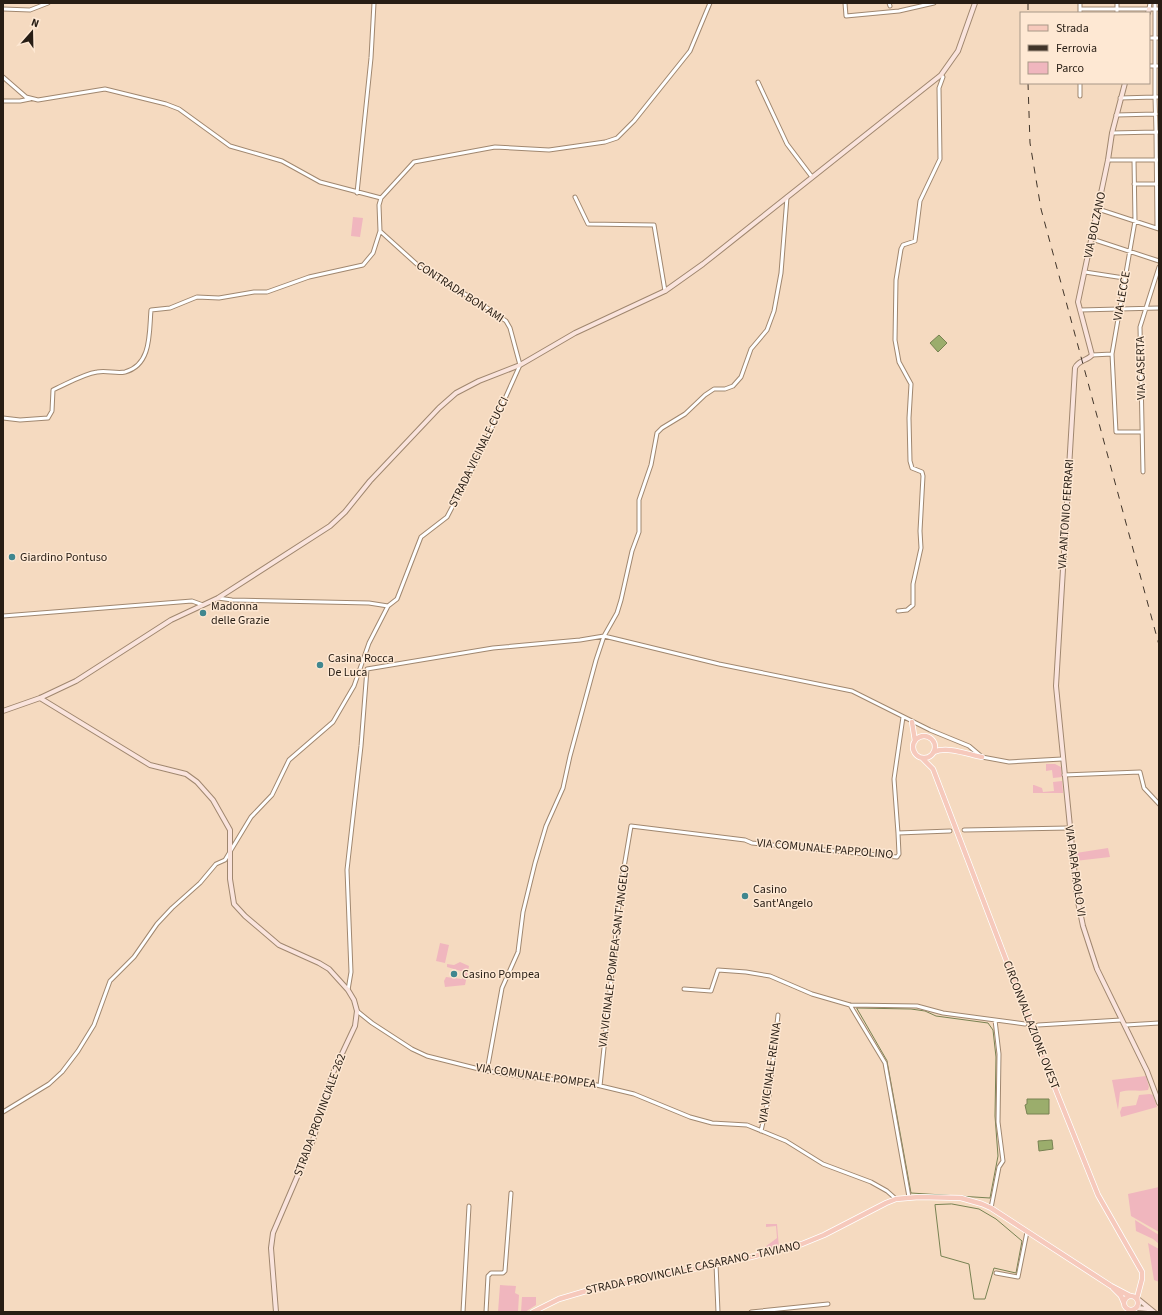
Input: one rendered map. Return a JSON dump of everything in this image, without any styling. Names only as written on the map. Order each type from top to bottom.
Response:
[{"type":"main road","points":[[912,722],[915,741],[914,751],[922,758],[941,749],[982,757]]},
{"type":"main road","points":[[913,729],[921,736]]},
{"type":"main road","points":[[915,741],[921,736],[928,736],[935,744],[947,750]]},
{"type":"main road","points":[[933,768],[932,754],[935,744]]},
{"type":"main road","name":"CIRCONVALLAZIONE OVEST","points":[[922,758],[933,768],[1057,1093],[1098,1195],[1142,1272],[1139,1290],[1134,1297],[1135,1310]]},
{"type":"main road","name":"STRADA PROVINCIALE CASARANO - TAVIANO","points":[[533,1312],[559,1299],[586,1291],[751,1257],[814,1240],[878,1206],[896,1199],[909,1197],[961,1198],[991,1208],[1111,1286],[1134,1297]]},
{"type":"main road","points":[[1111,1286],[1120,1296],[1127,1312]]},
{"type":"main road","points":[[1124,1305],[1126,1298],[1134,1297]]},
{"type":"main road","points":[[1124,1305],[1128,1310],[1135,1310]]},
{"type":"street","points":[[3,9],[30,10],[48,3]]},
{"type":"street","points":[[357,193],[371,58],[374,3]]},
{"type":"street","points":[[3,418],[20,420],[48,418],[52,411],[54,390],[57,388],[97,372],[120,372],[131,369],[144,358],[148,348],[151,310],[170,308],[197,297],[219,298],[254,292],[267,292],[309,277],[363,265],[373,253],[380,231],[380,198],[414,162],[495,147],[550,150],[605,142],[617,138],[634,121],[690,51],[710,3]]},
{"type":"street","points":[[845,3],[846,16],[899,11],[932,3]]},
{"type":"street","points":[[3,711],[40,698],[76,681],[171,620],[218,598],[330,526],[345,512],[370,481],[439,408],[456,393],[479,381],[520,365],[575,333],[665,290],[703,264],[942,75],[958,51],[975,3]]},
{"type":"street","points":[[1080,3],[1080,11],[1148,11],[1157,9]]},
{"type":"street","points":[[1117,3],[1117,11]]},
{"type":"street","points":[[1148,11],[1150,3]]},
{"type":"street","points":[[1098,209],[1158,228],[1157,97],[1154,38],[1157,9],[1155,3]]},
{"type":"street","points":[[1150,38],[1159,38]]},
{"type":"street","points":[[1150,66],[1159,66]]},
{"type":"street","points":[[898,611],[907,610],[913,605],[913,584],[921,548],[920,531],[923,476],[922,472],[912,468],[910,461],[909,423],[911,384],[896,353],[896,280],[901,249],[903,245],[915,241],[920,201],[940,159],[942,148],[940,88],[943,77],[942,75]]},
{"type":"street","points":[[3,77],[30,99]]},
{"type":"street","points":[[758,82],[787,144],[812,177]]},
{"type":"street","points":[[1080,84],[1080,96]]},
{"type":"street","name":"VIA BOLZANO","points":[[1092,355],[1078,302],[1108,160],[1112,133],[1125,84]]},
{"type":"street","points":[[3,101],[46,99],[105,89],[166,104],[179,109],[230,146],[282,161],[320,182],[380,198]]},
{"type":"street","points":[[1120,98],[1157,97]]},
{"type":"street","points":[[1116,115],[1156,114]]},
{"type":"street","points":[[1112,133],[1157,132]]},
{"type":"street","points":[[1108,160],[1158,160]]},
{"type":"street","name":"VIA LECCE","points":[[1134,160],[1135,221],[1112,354],[1116,432],[1141,432]]},
{"type":"street","points":[[1134,184],[1158,184]]},
{"type":"street","points":[[575,197],[588,224],[654,225],[665,290]]},
{"type":"street","points":[[487,1071],[502,988],[518,952],[523,912],[535,863],[546,826],[563,788],[583,706],[604,636],[617,614],[622,600],[627,571],[639,532],[639,500],[651,465],[657,433],[662,428],[685,414],[705,395],[714,390],[725,389],[733,386],[741,377],[751,349],[767,330],[774,311],[781,273],[787,197]]},
{"type":"street","name":"CONTRADA BON AMI","points":[[380,231],[421,268],[480,303],[506,321],[510,328],[520,365]]},
{"type":"street","points":[[1092,239],[1159,261]]},
{"type":"street","name":"VIA CASERTA","points":[[1143,472],[1140,327],[1159,267]]},
{"type":"street","points":[[1085,272],[1124,278]]},
{"type":"street","points":[[1080,310],[1159,308]]},
{"type":"street","points":[[1092,355],[1112,354]]},
{"type":"street","name":"VIA ANTONIO FERRARI","points":[[1056,671],[1075,368],[1077,364],[1092,355]]},
{"type":"street","name":"STRADA VICINALE CUCCI","points":[[3,1112],[50,1084],[62,1072],[87,1038],[94,1025],[110,981],[134,957],[157,924],[172,908],[200,883],[216,864],[225,860],[251,817],[272,795],[289,760],[333,722],[354,686],[370,643],[388,606],[397,599],[421,537],[447,517],[481,452],[520,365]]},
{"type":"street","points":[[218,598],[232,600],[362,603],[388,606]]},
{"type":"street","points":[[3,616],[192,601],[203,605]]},
{"type":"street","points":[[348,990],[351,972],[348,870],[359,768],[366,669],[494,648],[580,640],[604,636],[720,664],[852,690],[912,722],[969,746],[982,757],[1009,762],[1062,759]]},
{"type":"street","name":"VIA PAPA PAOLO VI","points":[[1056,671],[1062,759],[1078,906],[1097,969],[1147,1071],[1159,1103]]},
{"type":"street","points":[[40,698],[150,765],[186,774],[197,782],[213,800],[230,830],[230,878],[234,904],[245,916],[279,945],[329,969],[348,990],[357,1011]]},
{"type":"street","points":[[898,833],[894,779],[903,717]]},
{"type":"street","points":[[1064,775],[1140,772],[1144,788],[1159,804]]},
{"type":"street","name":"VIA COMUNALE PAPPOLINO","points":[[631,826],[745,840],[752,843],[897,857],[899,854],[898,833],[950,831]]},
{"type":"street","name":"VIA VICINALE POMPEA-SANT'ANGELO","points":[[600,1086],[621,885],[631,826]]},
{"type":"street","points":[[964,830],[1069,828]]},
{"type":"street","points":[[684,989],[711,991],[718,970],[746,972],[770,976],[812,994],[850,1005],[918,1006],[942,1013],[1025,1024]]},
{"type":"street","points":[[850,1005],[885,1063],[909,1197]]},
{"type":"street","name":"VIA COMUNALE POMPEA","points":[[357,1011],[372,1023],[417,1052],[438,1059],[487,1071],[584,1082],[634,1094],[690,1117],[712,1123],[748,1125],[786,1141],[823,1164],[871,1182],[887,1191],[896,1199]]},
{"type":"street","name":"STRADA PROVINCIALE 262","points":[[276,1312],[271,1248],[273,1233],[313,1140],[332,1075],[356,1026],[357,1011]]},
{"type":"street","name":"VIA VICINALE RENNA","points":[[761,1131],[768,1102],[778,1015]]},
{"type":"street","points":[[991,1208],[999,1167],[1003,1161],[998,1122],[999,1054],[994,1020]]},
{"type":"street","points":[[1038,1025],[1121,1020]]},
{"type":"street","points":[[1126,1026],[1159,1023]]},
{"type":"street","points":[[486,1312],[488,1276],[491,1273],[503,1273],[505,1271],[511,1193]]},
{"type":"street","points":[[463,1312],[469,1206]]},
{"type":"street","points":[[996,1272],[1018,1277],[1027,1232]]},
{"type":"street","points":[[716,1264],[718,1312]]},
{"type":"street","points":[[1134,1297],[1154,1312]]},
{"type":"street","points":[[750,1312],[828,1304]]},
{"type":"street","points":[[1135,1310],[1149,1309]]},
{"type":"green space","points":[[353,217],[363,218],[360,237],[351,236]]},
{"type":"green space","points":[[1046,764],[1055,764],[1061,767],[1062,777],[1053,778],[1052,770],[1046,771]]},
{"type":"green space","points":[[1062,781],[1063,793],[1033,793],[1033,785],[1042,788],[1043,792],[1054,791],[1053,782]]},
{"type":"green space","points":[[1108,848],[1110,857],[1075,861],[1074,849],[1076,849],[1076,853]]},
{"type":"green space","points":[[440,943],[449,945],[445,963],[436,961]]},
{"type":"green space","points":[[460,962],[469,966],[465,985],[445,987],[444,981],[446,977],[462,979],[464,972],[447,967],[447,964],[454,965]]},
{"type":"green space","points":[[1146,1076],[1149,1087],[1148,1090],[1120,1092],[1118,1110],[1112,1080]]},
{"type":"green space","points":[[1139,1095],[1153,1095],[1157,1107],[1121,1117],[1120,1112],[1122,1107],[1136,1105]]},
{"type":"green space","points":[[1159,1187],[1159,1232],[1131,1216],[1128,1194]]},
{"type":"green space","points":[[1135,1220],[1159,1235],[1159,1244],[1153,1239],[1136,1231]]},
{"type":"green space","points":[[766,1224],[777,1224],[779,1248],[764,1250],[765,1247],[777,1238],[776,1226],[766,1227]]},
{"type":"green space","points":[[1148,1243],[1159,1249],[1159,1282],[1154,1280]]},
{"type":"green space","points":[[500,1285],[516,1286],[515,1293],[519,1295],[518,1312],[498,1312]]},
{"type":"green space","points":[[522,1297],[536,1297],[536,1305],[525,1312],[521,1312]]},
{"type":"shaded area","points":[[939,335],[947,343],[938,352],[930,343]]},
{"type":"shaded area","points":[[1027,1099],[1049,1099],[1049,1114],[1027,1114],[1025,1105],[1027,1104]]},
{"type":"shaded area","points":[[1052,1140],[1053,1149],[1039,1151],[1038,1141]]},
{"type":"waterway","points":[[857,1008],[911,1009],[925,1011],[936,1016],[988,1023],[993,1030],[996,1057],[995,1116],[998,1156],[990,1198],[911,1193],[887,1061],[857,1008]]},
{"type":"waterway","points":[[952,1204],[979,1209],[996,1219],[1022,1241],[1016,1273],[994,1268],[985,1299],[974,1299],[969,1264],[941,1256],[935,1205],[952,1204]]},
{"type":"railway","points":[[1028,3],[1028,12]]},
{"type":"railway","points":[[1028,84],[1030,143],[1041,209],[1159,645]]},
{"type":"place","name":"Giardino Pontuso","points":[[12,557]]},
{"type":"place","name":"Madonna delle Grazie","points":[[203,613]]},
{"type":"place","name":"Casina Rocca De Luca","points":[[320,665]]},
{"type":"place","name":"Casino Sant'Angelo","points":[[745,896]]},
{"type":"place","name":"Casino Pompea","points":[[454,974]]}]
